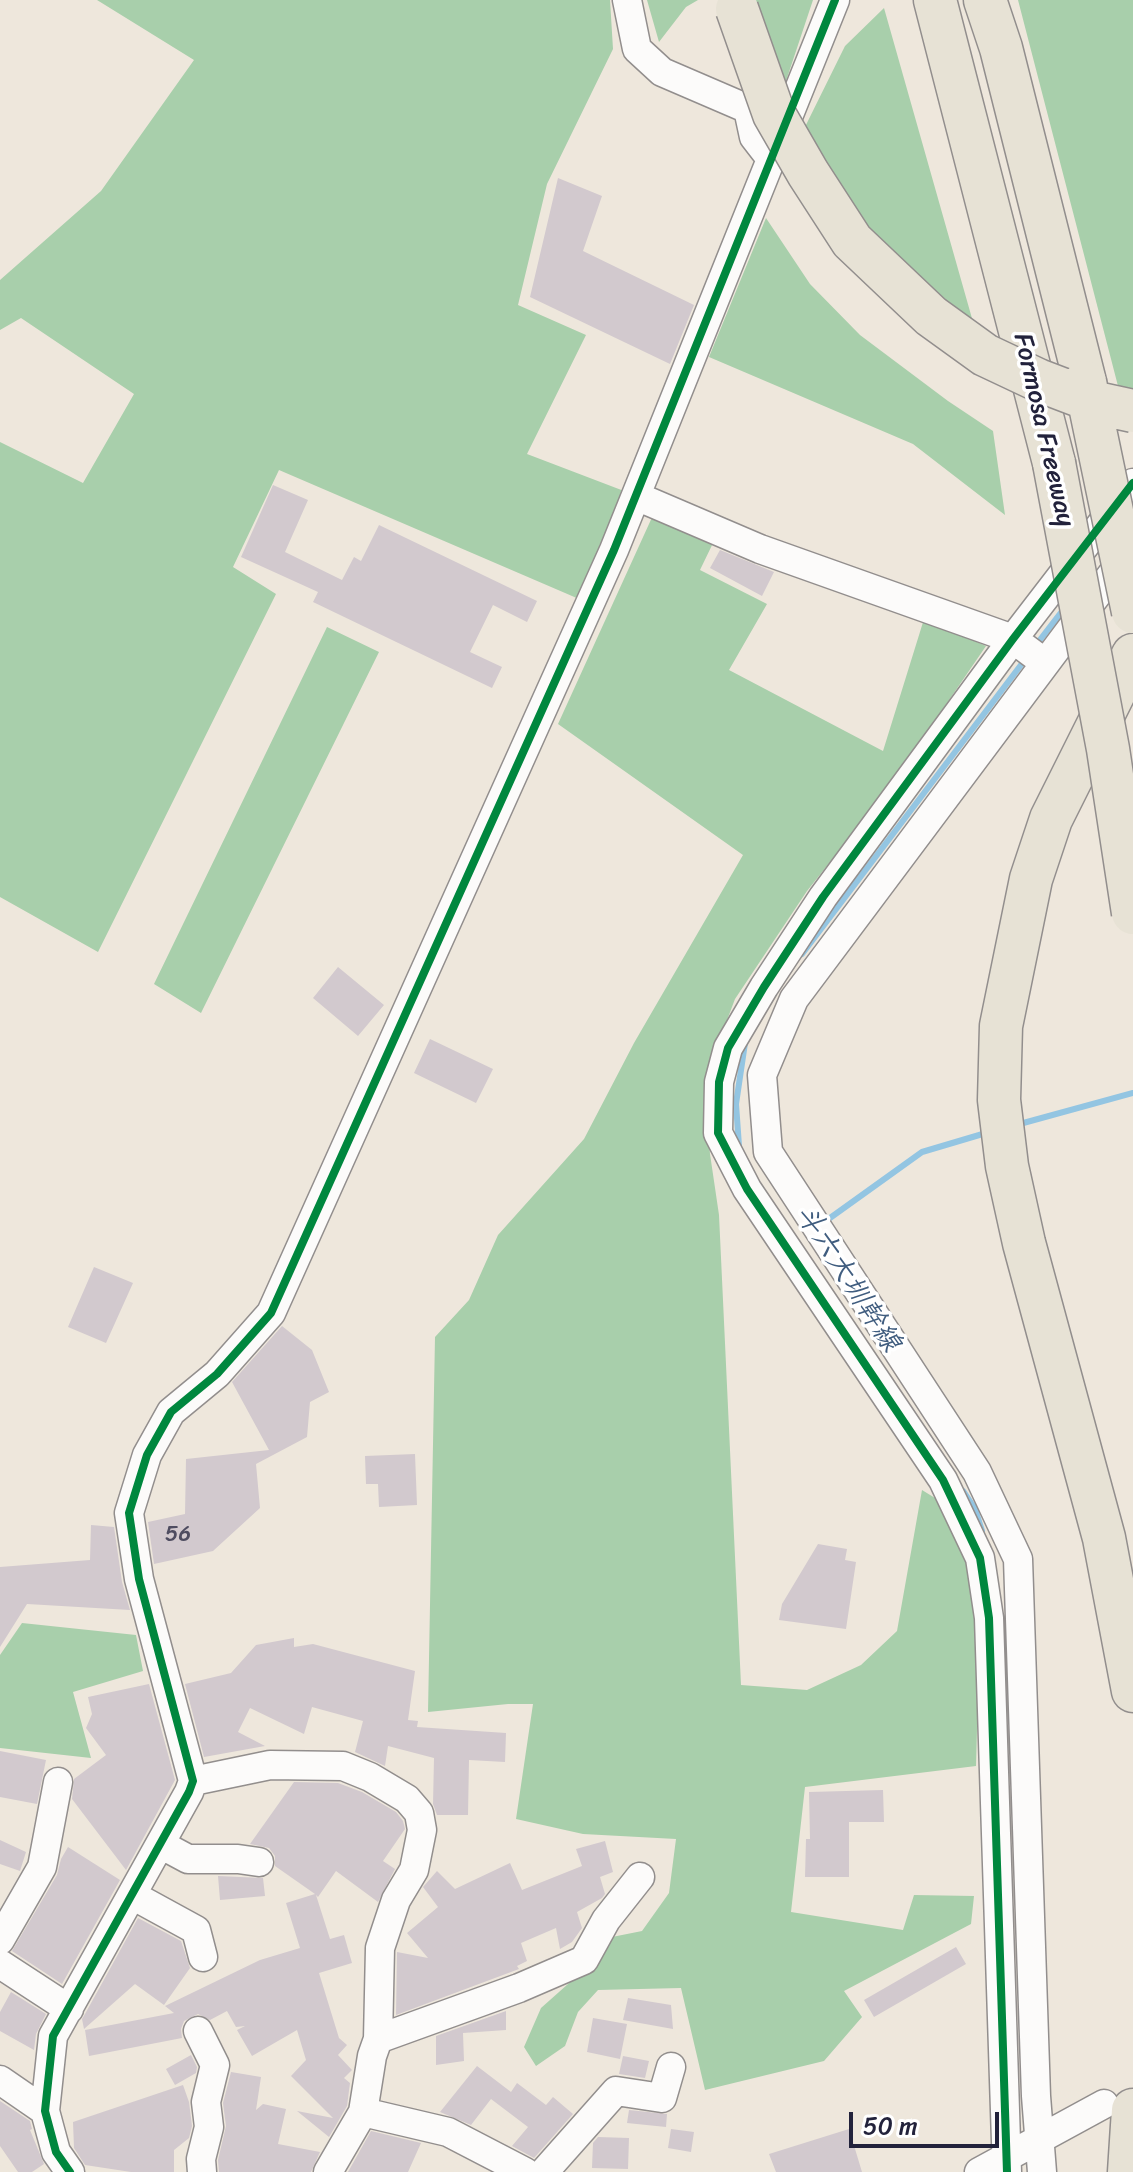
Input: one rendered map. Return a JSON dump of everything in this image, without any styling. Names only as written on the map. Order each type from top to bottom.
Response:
[{"type":"highway","name":"Formosa Freeway","points":[[935,0],[1054,463],[1108,749],[1133,913]]},
{"type":"highway","name":"Formosa Freeway","points":[[985,0],[1001,48],[1085,382],[1133,612]]},
{"type":"highway","points":[[737,5],[774,114],[852,241],[931,316],[985,355],[1101,404],[1133,411]]},
{"type":"highway","points":[[1133,655],[1051,819],[1031,879],[1001,1026],[999,1100],[1024,1243],[1104,1538],[1131,1667],[1133,1691]]},
{"type":"highway","points":[[1118,2107],[1129,2172]]},
{"type":"street","points":[[627,0],[637,49],[662,72],[748,109],[754,137],[771,159]]},
{"type":"street","points":[[58,2167],[45,2111],[53,2036],[193,1781],[139,1579],[129,1513],[147,1455],[171,1412],[217,1374],[271,1313],[636,496],[835,0]]},
{"type":"street","points":[[1006,2166],[989,1618],[980,1558],[943,1480],[747,1189],[718,1133],[719,1082],[728,1048],[823,897],[1013,639],[1133,483]]},
{"type":"street","points":[[636,496],[760,549],[1013,639],[1045,663]]},
{"type":"street","points":[[1042,2172],[1036,2096],[1018,1559],[977,1472],[768,1152],[762,1075],[794,999],[1133,546]]},
{"type":"street","points":[[193,1781],[270,1765],[343,1766],[370,1777],[407,1799],[419,1813],[422,1830],[414,1870],[396,1900],[380,1948],[378,2039],[372,2056],[363,2112],[328,2172]]},
{"type":"street","points":[[0,1940],[42,1867],[58,1782]]},
{"type":"street","points":[[160,1844],[188,1859],[259,1862]]},
{"type":"street","points":[[378,2039],[519,1988],[584,1960],[606,1920],[640,1877]]},
{"type":"street","points":[[132,1895],[196,1930],[203,1957]]},
{"type":"street","points":[[0,1964],[69,2009]]},
{"type":"street","points":[[198,2031],[215,2065],[206,2102],[209,2127],[201,2159],[202,2172]]},
{"type":"street","points":[[544,2172],[616,2091],[662,2098],[671,2067]]},
{"type":"street","points":[[0,2080],[45,2111]]},
{"type":"street","points":[[979,2172],[1006,2166],[1040,2139],[1118,2107]]},
{"type":"street","points":[[363,2112],[448,2132],[525,2172]]},
{"type":"green space","points":[[97,0],[610,0],[613,49],[547,184],[518,305],[586,335],[527,454],[624,491],[579,599],[279,470],[233,567],[276,594],[98,952],[0,897],[0,442],[83,483],[134,394],[21,318],[0,330],[0,280],[101,191],[194,60]]},
{"type":"green space","points":[[647,0],[698,0],[686,7],[659,42]]},
{"type":"green space","points":[[754,0],[813,0],[781,96]]},
{"type":"green space","points":[[1018,0],[1133,0],[1133,391],[1118,386]]},
{"type":"green space","points":[[884,8],[975,329],[873,235],[803,131],[845,46]]},
{"type":"green space","points":[[766,218],[810,284],[860,335],[993,431],[1005,515],[913,444],[709,357]]},
{"type":"green space","points":[[654,513],[714,541],[700,570],[767,604],[729,670],[883,751],[924,619],[986,646],[891,785],[807,891],[735,999],[704,1081],[719,1215],[741,1685],[807,1690],[861,1665],[897,1631],[922,1490],[935,1498],[981,1583],[976,1766],[805,1787],[791,1912],[903,1930],[914,1895],[974,1896],[971,1924],[844,1991],[862,2017],[824,2061],[705,2090],[681,1988],[598,1990],[578,2012],[565,2046],[536,2066],[524,2047],[541,2008],[577,1976],[607,1938],[642,1931],[669,1893],[676,1839],[583,1834],[516,1819],[533,1704],[428,1712],[435,1337],[469,1300],[498,1235],[584,1139],[634,1043],[743,855],[558,724]]},
{"type":"green space","points":[[327,627],[379,652],[201,1013],[154,984]]},
{"type":"green space","points":[[22,1623],[136,1635],[143,1671],[73,1692],[91,1758],[0,1748],[0,1655]]},
{"type":"building","points":[[558,178],[602,196],[583,251],[694,305],[670,364],[530,297]]},
{"type":"building","points":[[273,485],[308,500],[285,552],[342,580],[354,557],[361,561],[379,525],[537,601],[527,622],[493,605],[470,652],[502,667],[492,688],[313,602],[318,592],[241,557]]},
{"type":"building","points":[[720,550],[774,572],[762,596],[710,568]]},
{"type":"building","points":[[338,967],[384,1005],[358,1036],[313,998]]},
{"type":"building","points":[[430,1039],[493,1069],[476,1103],[414,1073]]},
{"type":"building","points":[[94,1267],[133,1283],[106,1343],[68,1327]]},
{"type":"building","points":[[282,1326],[312,1350],[329,1392],[310,1402],[307,1437],[256,1464],[260,1508],[213,1551],[154,1564],[148,1522],[185,1514],[186,1459],[269,1450],[232,1382]]},
{"type":"building","points":[[415,1454],[417,1505],[379,1507],[378,1484],[366,1484],[365,1456]]},
{"type":"building","points":[[91,1525],[114,1527],[122,1582],[130,1610],[27,1604],[0,1647],[0,1567],[90,1560]]},
{"type":"building","points":[[818,1544],[847,1549],[845,1560],[856,1562],[846,1629],[779,1620],[782,1604]]},
{"type":"building","points":[[294,1638],[294,1647],[313,1644],[415,1671],[408,1720],[418,1721],[417,1727],[506,1733],[505,1762],[469,1760],[468,1815],[437,1815],[433,1804],[434,1758],[388,1746],[385,1766],[355,1752],[363,1721],[312,1707],[304,1734],[250,1708],[238,1732],[265,1746],[204,1757],[185,1684],[231,1673],[256,1645]]},
{"type":"building","points":[[149,1684],[175,1780],[126,1870],[72,1799],[74,1779],[106,1755],[86,1728],[92,1714],[88,1697]]},
{"type":"building","points":[[0,1751],[46,1760],[37,1804],[0,1797]]},
{"type":"building","points":[[294,1782],[338,1783],[362,1792],[396,1812],[405,1829],[383,1861],[395,1869],[378,1902],[336,1871],[318,1897],[316,1895],[330,1939],[344,1935],[352,1963],[319,1973],[339,2038],[347,2045],[338,2055],[352,2070],[344,2078],[350,2083],[347,2106],[329,2137],[297,2111],[333,2118],[291,2076],[306,2060],[297,2030],[252,2056],[237,2030],[245,2026],[236,2027],[227,2011],[210,2020],[198,2014],[184,2021],[182,2038],[89,2056],[85,2030],[174,2013],[165,2006],[260,1960],[300,1948],[286,1903],[315,1894],[275,1866],[275,1856],[269,1848],[250,1844]]},
{"type":"building","points":[[883,1790],[884,1822],[849,1822],[849,1877],[805,1877],[806,1839],[810,1839],[809,1792]]},
{"type":"building","points":[[0,1840],[26,1852],[20,1871],[0,1864]]},
{"type":"building","points":[[605,1841],[613,1872],[600,1877],[605,1894],[602,1898],[577,1912],[582,1928],[572,1942],[560,1949],[556,1928],[521,1943],[527,1961],[517,1966],[519,1969],[396,2015],[397,1952],[428,1958],[407,1933],[438,1907],[423,1887],[437,1871],[455,1889],[510,1863],[522,1890],[582,1866],[576,1849]]},
{"type":"building","points":[[68,1847],[120,1880],[62,1984],[12,1951],[57,1875]]},
{"type":"building","points":[[218,1876],[263,1878],[265,1896],[220,1900]]},
{"type":"building","points":[[138,1918],[181,1941],[190,1968],[164,2005],[135,1984],[84,2029],[82,2019]]},
{"type":"building","points":[[956,1947],[966,1964],[874,2017],[864,2000]]},
{"type":"building","points":[[11,1992],[46,2014],[36,2034],[34,2050],[0,2031],[0,2012]]},
{"type":"building","points":[[628,1998],[671,2005],[673,2029],[623,2020]]},
{"type":"building","points":[[506,2011],[506,2030],[463,2033],[464,2061],[436,2065],[436,2036]]},
{"type":"building","points":[[593,2018],[627,2024],[620,2059],[587,2052]]},
{"type":"building","points":[[191,2055],[197,2067],[196,2073],[175,2085],[166,2069]]},
{"type":"building","points":[[623,2056],[649,2061],[645,2078],[619,2074]]},
{"type":"building","points":[[477,2066],[511,2092],[517,2083],[546,2105],[553,2097],[573,2114],[534,2158],[512,2146],[528,2127],[491,2099],[471,2125],[440,2112]]},
{"type":"building","points":[[231,2072],[261,2077],[256,2110],[263,2104],[286,2109],[278,2144],[320,2152],[311,2172],[219,2172],[218,2160],[226,2126],[223,2103]]},
{"type":"building","points":[[183,2085],[192,2126],[189,2138],[174,2150],[174,2172],[131,2172],[85,2165],[74,2148],[73,2122]]},
{"type":"building","points":[[0,2101],[30,2121],[30,2130],[44,2164],[32,2172],[18,2172],[0,2146]]},
{"type":"building","points":[[629,2110],[667,2114],[666,2127],[627,2123]]},
{"type":"building","points":[[671,2129],[694,2132],[691,2152],[668,2148]]},
{"type":"building","points":[[849,2129],[862,2172],[776,2172],[769,2154]]},
{"type":"building","points":[[371,2131],[421,2143],[408,2172],[348,2172]]},
{"type":"building","points":[[598,2137],[629,2138],[628,2169],[592,2168],[593,2143]]},
{"type":"waterway","name":"斗六大圳幹線","points":[[1036,645],[1066,606]]},
{"type":"waterway","name":"斗六大圳幹線","points":[[802,954],[1027,657]]},
{"type":"waterway","name":"斗六大圳幹線","points":[[739,1146],[736,1104],[745,1043]]},
{"type":"waterway","points":[[1016,1125],[1133,1093]]},
{"type":"waterway","points":[[823,1223],[922,1152],[986,1133]]},
{"type":"waterway","name":"斗六大圳幹線","points":[[963,1491],[975,1509],[982,1531]]},
{"type":"cycle path","points":[[70,2172],[56,2152],[45,2111],[53,2036],[193,1781],[139,1579],[129,1513],[147,1455],[171,1412],[217,1374],[271,1313],[614,550],[835,0]]},
{"type":"cycle path","points":[[1007,2172],[989,1618],[980,1558],[943,1480],[747,1189],[718,1133],[719,1082],[728,1048],[823,897],[1013,639],[1133,483]]}]
